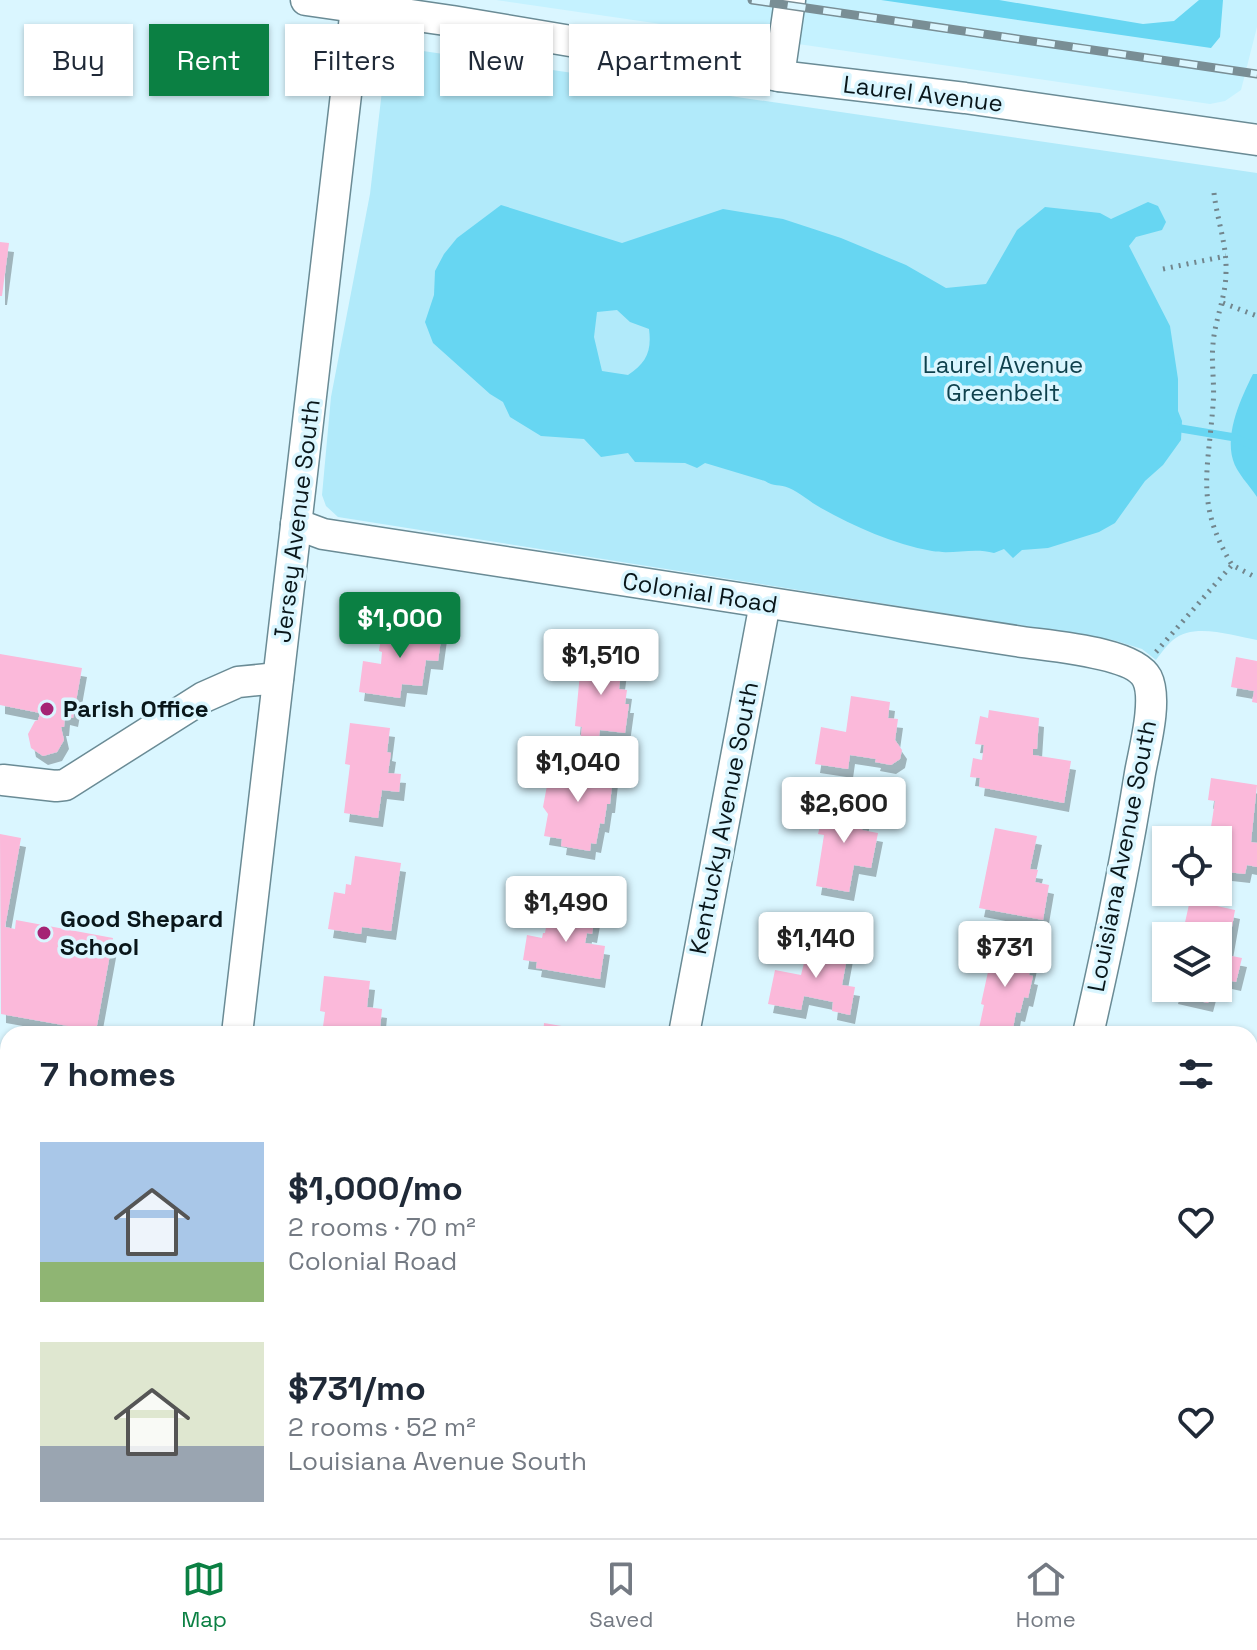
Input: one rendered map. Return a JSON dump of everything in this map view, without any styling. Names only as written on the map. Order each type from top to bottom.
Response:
[{"type":"street","name":"Laurel Avenue","points":[[306,0],[452,21],[779,76],[965,98],[1257,140]]},
{"type":"street","points":[[779,76],[790,0]]},
{"type":"street","name":"Jersey Avenue South","points":[[238,1026],[356,8]]},
{"type":"street","name":"Colonial Road","points":[[296,524],[323,534],[1106,656],[1131,663],[1141,671]]},
{"type":"street","name":"Kentucky Avenue South","points":[[686,1026],[765,603]]},
{"type":"street","name":"Louisiana Avenue South","points":[[1090,1026],[1124,874],[1148,723],[1150,687],[1141,671]]},
{"type":"street","points":[[3,780],[65,785],[204,697],[238,682],[278,678]]},
{"type":"path","points":[[1214,193],[1226,256],[1223,303],[1213,344],[1213,405],[1206,477],[1210,522],[1232,565],[1257,578]]},
{"type":"path","points":[[1163,269],[1226,256]]},
{"type":"path","points":[[1223,303],[1257,316]]},
{"type":"path","points":[[1141,671],[1232,565]]},
{"type":"shaded area","points":[[496,0],[1257,0],[1257,27],[1241,90],[1225,101],[1210,104],[770,40],[770,24],[661,24]]},
{"type":"green space","name":"Laurel Avenue Greenbelt","points":[[424,51],[440,53],[440,96],[553,96],[553,70],[569,72],[569,96],[731,96],[1257,173],[1257,640],[1214,632],[1192,632],[1173,640],[1156,660],[1142,649],[1113,640],[338,517],[326,506],[322,495],[331,397],[370,194],[381,96],[424,96]]},
{"type":"water","points":[[881,0],[999,0],[1143,24],[1174,21],[1199,0],[1223,0],[1220,37],[1211,48]]},
{"type":"water","points":[[1148,202],[1158,206],[1166,222],[1162,230],[1136,237],[1129,246],[1170,326],[1178,379],[1181,440],[1163,465],[1145,481],[1115,523],[1099,532],[1048,548],[1022,550],[1013,558],[1004,549],[994,553],[940,552],[903,544],[847,522],[789,488],[705,463],[697,468],[685,463],[635,462],[628,453],[601,457],[584,439],[541,436],[510,417],[503,402],[433,343],[425,322],[434,295],[435,271],[444,254],[457,238],[501,205],[622,243],[723,209],[783,219],[841,238],[906,265],[946,288],[986,284],[1017,230],[1045,207],[1100,213],[1111,219]],"holes":[[[617,310],[630,322],[649,329],[650,344],[646,356],[628,375],[602,371],[594,337],[597,312]]]},
{"type":"water","points":[[1253,374],[1257,374],[1257,497],[1237,469],[1231,449],[1236,416]]},
{"type":"building","points":[[0,242],[9,243],[2,296],[0,296]]},
{"type":"building","points":[[383,624],[442,632],[438,661],[426,660],[422,686],[402,684],[400,698],[359,692],[363,661],[381,664],[382,652],[379,651]]},
{"type":"building","points":[[582,652],[623,658],[619,689],[627,690],[625,704],[629,704],[625,733],[600,730],[598,744],[580,741],[582,727],[575,726]]},
{"type":"building","name":"Parish Office","points":[[0,654],[82,668],[73,718],[65,716],[64,727],[61,727],[64,740],[57,752],[43,756],[31,748],[28,734],[40,713],[0,705]]},
{"type":"building","points":[[1236,657],[1257,661],[1257,703],[1252,702],[1254,691],[1231,687]]},
{"type":"building","points":[[851,696],[890,702],[888,718],[898,719],[895,740],[902,750],[900,759],[891,765],[850,755],[848,769],[815,764],[821,727],[846,732]]},
{"type":"building","points":[[989,710],[1039,718],[1037,749],[1033,749],[1033,755],[1071,761],[1064,803],[979,787],[980,778],[970,777],[973,758],[982,760],[984,745],[975,744],[980,716],[988,718]]},
{"type":"building","points":[[350,723],[390,728],[388,773],[401,774],[399,792],[382,790],[378,818],[344,813],[350,765],[345,764]]},
{"type":"building","points":[[572,759],[614,767],[610,804],[607,804],[604,824],[600,823],[596,844],[591,843],[590,851],[561,846],[562,839],[544,836],[548,814],[543,807],[548,780],[554,775],[569,777]]},
{"type":"building","points":[[1211,778],[1257,785],[1251,842],[1257,843],[1257,867],[1247,865],[1245,874],[1232,873],[1232,826],[1211,826],[1215,801],[1208,800]]},
{"type":"building","points":[[830,799],[867,806],[862,830],[878,833],[871,868],[854,865],[849,892],[816,886],[824,835],[818,834],[822,818],[826,819]]},
{"type":"building","points":[[995,828],[1037,836],[1030,869],[1038,870],[1035,882],[1049,885],[1043,920],[979,908]]},
{"type":"building","name":"Good Shepard School","points":[[0,834],[21,838],[5,927],[15,929],[16,920],[113,938],[97,1026],[68,1026],[1,1014]]},
{"type":"building","points":[[355,856],[401,863],[391,931],[362,927],[361,934],[328,929],[334,892],[345,894],[346,884],[351,885]]},
{"type":"building","points":[[550,903],[587,909],[586,916],[595,917],[592,934],[587,933],[585,943],[605,946],[600,979],[536,968],[537,962],[523,960],[527,935],[542,938],[545,933]]},
{"type":"building","points":[[1189,906],[1217,906],[1235,910],[1232,927],[1232,922],[1185,922]]},
{"type":"building","points":[[810,939],[849,947],[842,985],[855,987],[850,1015],[832,1011],[833,1002],[804,996],[801,1010],[768,1004],[775,970],[801,975]]},
{"type":"building","points":[[994,944],[1034,953],[1028,998],[1024,997],[1020,1013],[1016,1012],[1013,1026],[980,1026],[984,1005],[981,1004]]},
{"type":"building","points":[[1232,956],[1242,958],[1236,982],[1232,981]]},
{"type":"building","points":[[324,976],[370,981],[367,1007],[382,1009],[380,1026],[323,1026],[325,1012],[320,1011]]},
{"type":"waterway","points":[[1172,427],[1232,437],[1257,447]]},
{"type":"railway","points":[[752,0],[1257,74]]},
{"type":"place","name":"Parish Office","points":[[47,709]]},
{"type":"place","name":"Good Shepard School","points":[[44,933]]}]
